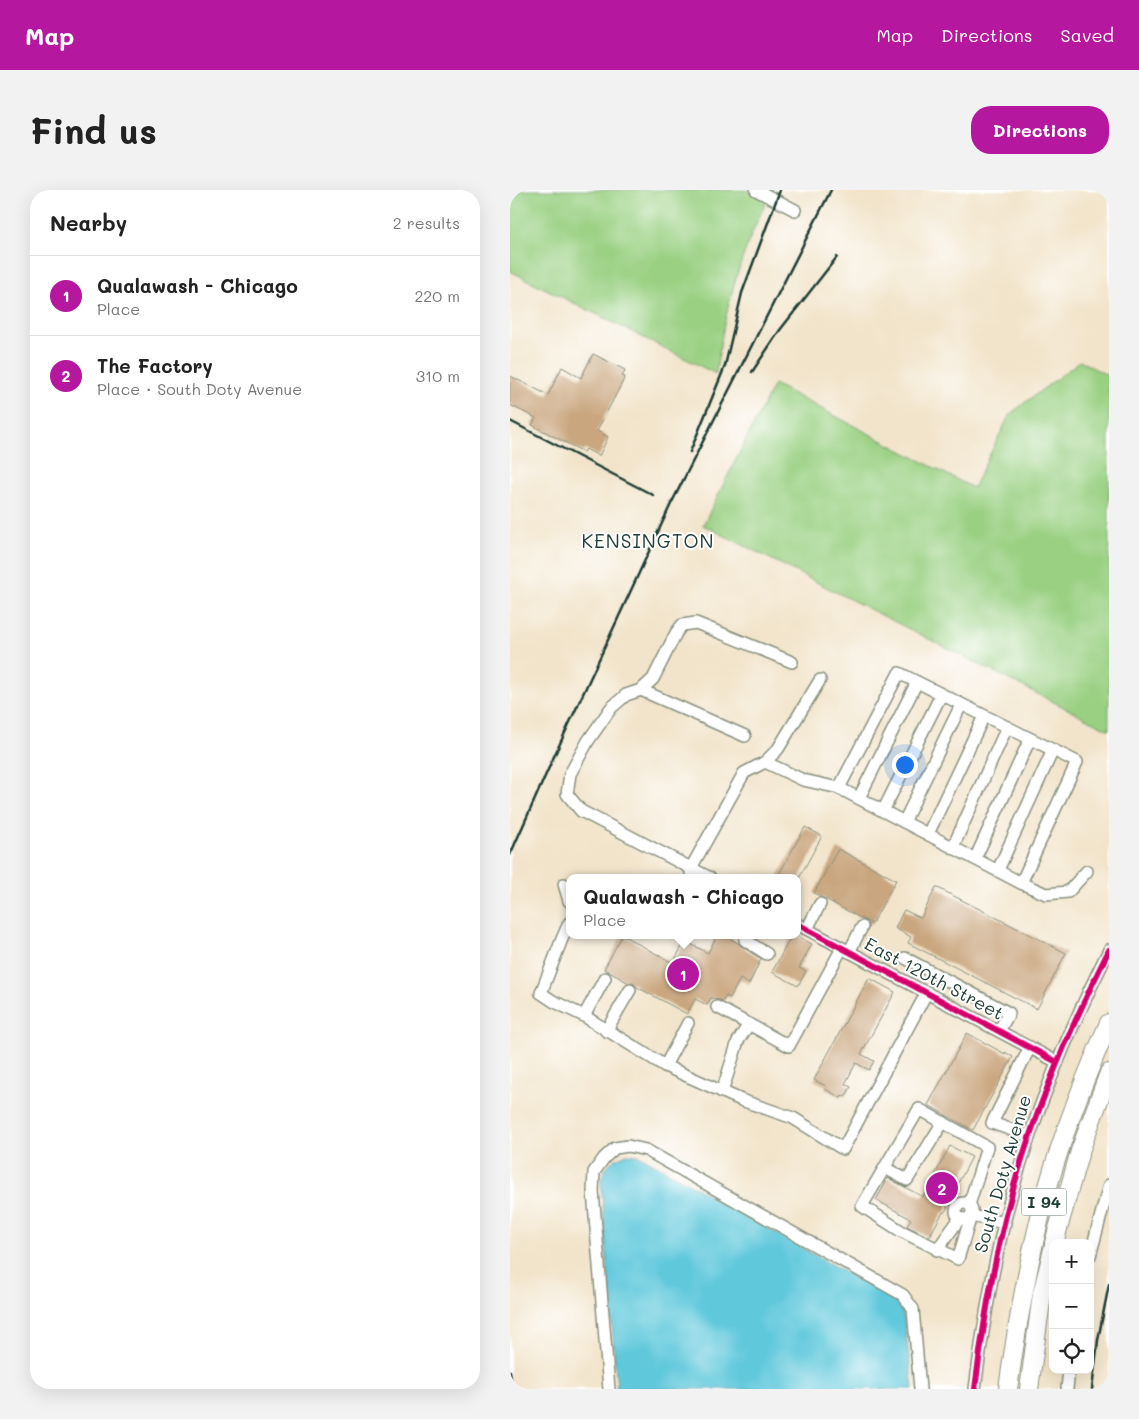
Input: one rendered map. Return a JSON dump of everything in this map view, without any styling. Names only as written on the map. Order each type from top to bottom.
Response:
[{"type":"highway","name":"I 94","points":[[1008,1389],[1024,1286],[1051,1176],[1073,1110],[1109,1023]]},
{"type":"highway","name":"I 94","points":[[1055,1239],[1080,1151],[1109,1073]]},
{"type":"highway","points":[[1028,1389],[1042,1294],[1049,1265]]},
{"type":"street","points":[[756,190],[795,210]]},
{"type":"street","points":[[792,662],[696,623],[682,625],[676,633],[653,679],[641,690],[626,695],[611,708],[588,740],[570,774],[567,794],[581,811],[691,873],[744,773],[765,762],[778,749],[820,680]]},
{"type":"street","points":[[839,788],[899,673],[1077,762],[1021,883]]},
{"type":"street","points":[[859,798],[917,682]]},
{"type":"street","points":[[641,690],[744,736]]},
{"type":"street","points":[[883,811],[941,694]]},
{"type":"street","points":[[904,822],[961,704]]},
{"type":"street","points":[[928,834],[984,716]]},
{"type":"street","points":[[953,847],[1007,727]]},
{"type":"street","points":[[975,859],[1030,739]]},
{"type":"street","points":[[998,870],[1053,750]]},
{"type":"street","points":[[765,762],[802,780],[839,788],[1021,883],[1046,894],[1068,892],[1086,871]]},
{"type":"street","points":[[564,884],[566,891]]},
{"type":"street","points":[[802,926],[820,904]]},
{"type":"street","name":"East 120th Street","points":[[802,926],[1057,1062]]},
{"type":"street","points":[[717,1007],[789,1046],[845,950],[862,927]]},
{"type":"street","points":[[566,930],[541,993],[553,1002],[584,1016],[665,1066],[722,1092],[793,1118],[843,1149],[926,992]]},
{"type":"street","points":[[746,939],[767,954]]},
{"type":"street","name":"South Doty Avenue","points":[[976,1389],[988,1300],[1021,1161],[1057,1062],[1109,950]]},
{"type":"street","points":[[905,958],[1009,1012],[999,1031]]},
{"type":"street","points":[[584,1016],[605,978]]},
{"type":"street","points":[[606,1031],[630,990]]},
{"type":"street","points":[[967,1014],[977,995]]},
{"type":"street","points":[[665,1066],[688,1024]]},
{"type":"street","points":[[722,1092],[738,1041],[749,1024]]},
{"type":"street","points":[[1030,1047],[992,1123],[1030,1136]]},
{"type":"street","points":[[919,1108],[943,1122],[987,1147],[967,1213],[958,1260],[901,1231],[862,1206],[919,1108]]},
{"type":"street","points":[[884,1168],[907,1180],[943,1122]]},
{"type":"street","points":[[609,1389],[592,1191],[594,1172],[604,1158],[615,1148],[628,1146],[646,1150],[903,1295],[913,1309],[920,1389]]},
{"type":"street","points":[[1094,1241],[1109,1185]]},
{"type":"street","points":[[938,1250],[967,1213]]},
{"type":"street","points":[[967,1213],[1005,1223]]},
{"type":"street","points":[[1067,1389],[1069,1374]]},
{"type":"green space","points":[[510,190],[746,190],[767,201],[757,221],[734,285],[723,330],[716,374],[510,271]]},
{"type":"green space","points":[[1080,361],[1109,376],[1109,730],[703,525],[774,384],[973,488],[1010,414]]},
{"type":"water","points":[[627,1154],[638,1155],[649,1161],[892,1299],[901,1307],[904,1318],[913,1389],[617,1389],[601,1181],[610,1164]]},
{"type":"building","points":[[593,354],[625,370],[622,376],[625,377],[597,431],[608,437],[599,456],[586,449],[584,452],[532,425],[536,418],[510,405],[510,376],[548,395],[562,367],[581,378]]},
{"type":"building","points":[[805,827],[822,836],[801,874],[779,874]]},
{"type":"building","points":[[838,849],[896,880],[872,924],[814,893]]},
{"type":"building","points":[[936,887],[1066,953],[1037,1009],[908,943],[911,937],[895,928],[904,910],[921,918]]},
{"type":"building","points":[[801,938],[812,944],[799,968],[806,971],[798,986],[772,972],[790,939]]},
{"type":"building","points":[[620,939],[629,939],[673,963],[685,941],[708,953],[715,939],[731,939],[761,959],[749,984],[740,979],[730,998],[726,996],[723,1001],[711,998],[707,1005],[695,999],[687,1014],[633,983],[629,983],[604,969]]},
{"type":"building","points":[[869,978],[895,992],[861,1054],[874,1061],[869,1070],[856,1063],[845,1084],[851,1087],[845,1097],[842,1095],[841,1098],[825,1089],[826,1086],[814,1080]]},
{"type":"building","points":[[967,1033],[1013,1057],[973,1130],[928,1105]]},
{"type":"building","points":[[950,1146],[972,1157],[946,1206],[948,1207],[943,1212],[929,1237],[907,1226],[911,1219],[876,1200],[888,1178],[923,1197]]},
{"type":"railway","points":[[690,452],[725,366],[742,293],[780,190]]},
{"type":"railway","points":[[510,855],[670,506],[831,190]]},
{"type":"railway","points":[[752,372],[780,330],[837,257]]},
{"type":"railway","points":[[510,421],[653,495]]},
{"type":"railway","points":[[1092,1389],[1098,1340],[1109,1284]]},
{"type":"railway","points":[[510,1371],[512,1389]]},
{"type":"cycle path","points":[[801,926],[1057,1062]]},
{"type":"cycle path","points":[[975,1389],[993,1273],[1022,1159],[1061,1053],[1109,950]]},
{"type":"place","name":"Qualawash - Chicago","points":[[683,974]]},
{"type":"place","name":"The Factory","points":[[942,1188]]},
{"type":"district","name":"KENSINGTON","points":[[648,541]]}]
